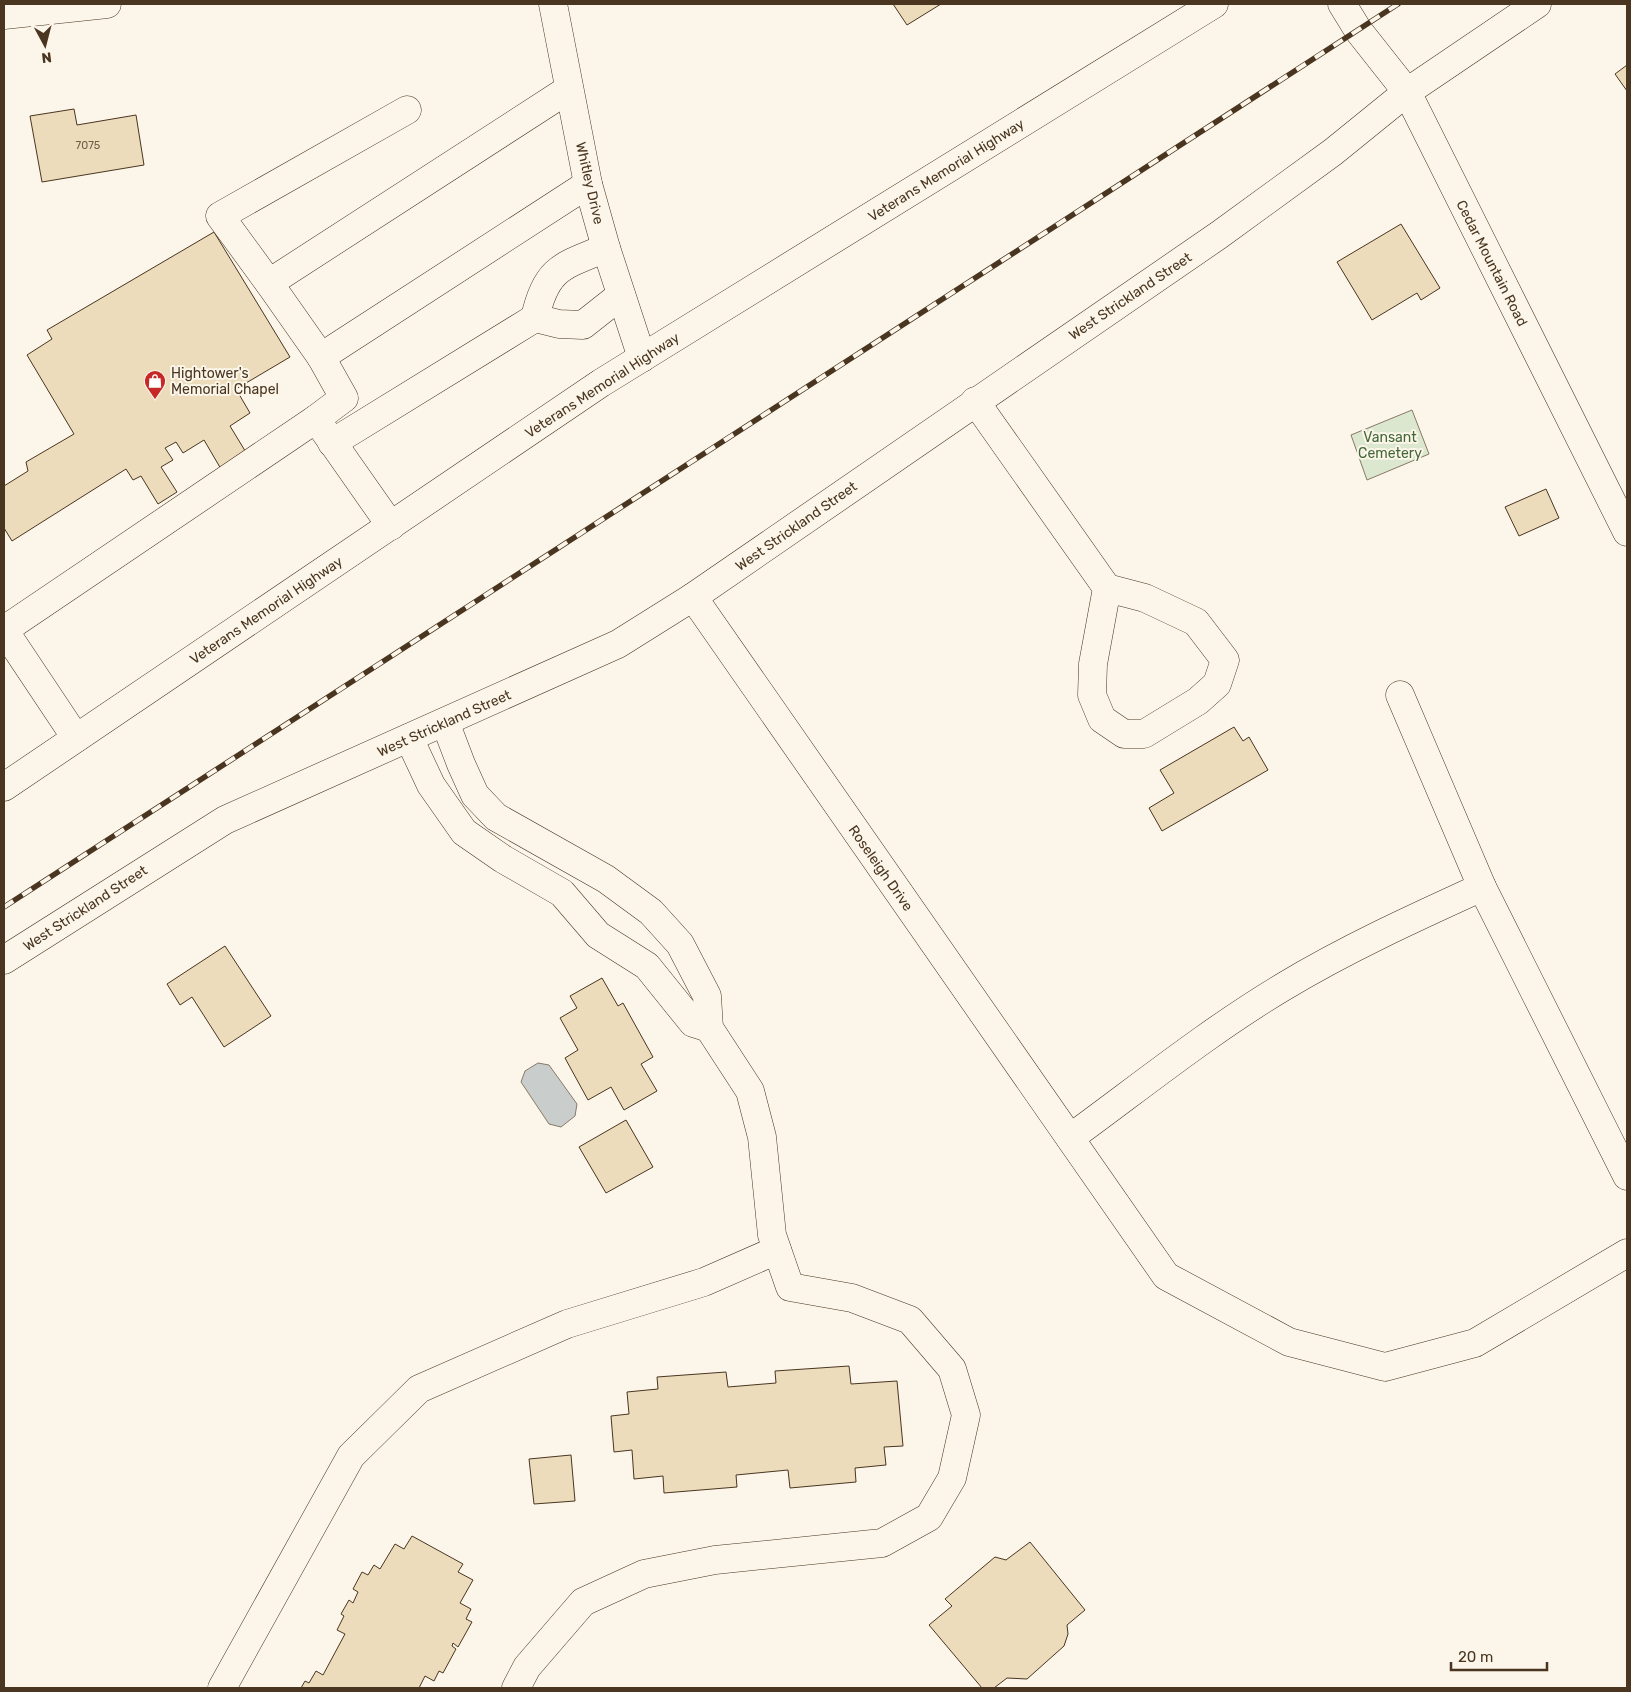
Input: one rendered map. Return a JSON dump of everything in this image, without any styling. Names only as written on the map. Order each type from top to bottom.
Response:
[{"type":"street","points":[[4,15],[107,4]]},
{"type":"street","name":"Whitley Drive","points":[[553,4],[588,184],[606,248],[642,358]]},
{"type":"street","name":"Veterans Memorial Highway","points":[[4,787],[642,358],[1214,4]]},
{"type":"street","name":"Cedar Mountain Road","points":[[1342,4],[1358,30],[1407,92],[1627,532]]},
{"type":"street","name":"West Strickland Street","points":[[4,960],[225,820],[618,644],[693,597],[975,401],[1219,235],[1333,152],[1407,92],[1537,4]]},
{"type":"street","points":[[269,283],[569,89]]},
{"type":"street","points":[[76,738],[4,630],[316,419],[344,398],[320,357],[220,216],[407,110]]},
{"type":"street","points":[[320,357],[588,184]]},
{"type":"street","points":[[332,443],[535,318],[541,294],[553,275],[574,261],[606,248]]},
{"type":"street","points":[[535,318],[559,324],[584,325],[621,295]]},
{"type":"street","points":[[975,401],[1107,588],[1145,598],[1196,622],[1225,660],[1217,684],[1198,701],[1144,734],[1124,734],[1102,719],[1092,695],[1093,664],[1107,588]]},
{"type":"street","points":[[316,419],[391,526]]},
{"type":"street","name":"Roseleigh Drive","points":[[693,597],[1166,1276],[1289,1342],[1386,1367],[1475,1343],[1627,1253]]},
{"type":"street","points":[[1400,694],[1482,887],[1627,1176]]},
{"type":"street","points":[[445,722],[475,795],[496,817],[606,879],[651,912],[680,944],[707,996],[709,1028],[750,1091],[762,1138],[772,1235],[790,1287],[852,1298],[910,1320],[952,1369],[966,1415],[952,1478],[929,1517],[882,1543],[715,1560],[644,1574],[583,1602],[527,1667],[516,1688]]},
{"type":"street","points":[[409,738],[431,785],[464,832],[503,859],[562,893],[598,936],[646,966],[692,1023],[709,1028]]},
{"type":"street","points":[[1070,1138],[1196,1046],[1282,988],[1387,931],[1482,887]]},
{"type":"street","points":[[222,1688],[351,1456],[418,1390],[567,1324],[704,1282],[777,1250]]},
{"type":"green space","name":"Vansant Cemetery","points":[[1412,410],[1429,454],[1367,480],[1351,435]]},
{"type":"shaded area","points":[[538,1063],[549,1065],[577,1104],[575,1116],[561,1127],[549,1124],[521,1082],[525,1071]]},
{"type":"building","points":[[893,4],[941,4],[907,25]]},
{"type":"building","points":[[1627,65],[1627,91],[1615,74]]},
{"type":"building","points":[[74,109],[77,125],[136,115],[144,165],[42,182],[30,116]]},
{"type":"building","points":[[1401,224],[1440,288],[1421,300],[1417,293],[1372,320],[1337,262]]},
{"type":"building","points":[[214,232],[290,357],[236,389],[250,413],[230,426],[247,454],[221,469],[204,440],[183,453],[176,442],[165,448],[173,460],[161,467],[177,492],[158,504],[141,476],[133,480],[126,469],[12,541],[4,528],[4,486],[28,471],[26,462],[74,434],[27,355],[52,339],[47,330]]},
{"type":"building","points":[[1546,489],[1559,518],[1519,536],[1505,507]]},
{"type":"building","points":[[1234,727],[1243,741],[1249,737],[1268,770],[1162,831],[1149,808],[1174,793],[1160,770]]},
{"type":"building","points":[[225,946],[271,1016],[224,1047],[192,997],[180,1005],[167,984]]},
{"type":"building","points":[[602,978],[618,1006],[623,1003],[653,1057],[641,1064],[657,1091],[624,1110],[611,1087],[588,1100],[565,1058],[578,1050],[560,1018],[577,1008],[570,996]]},
{"type":"building","points":[[626,1120],[653,1167],[606,1193],[579,1147]]},
{"type":"building","points":[[849,1366],[851,1384],[897,1381],[903,1446],[884,1447],[886,1465],[855,1468],[856,1482],[790,1488],[788,1470],[736,1475],[737,1487],[664,1493],[663,1476],[634,1479],[632,1450],[614,1452],[611,1416],[629,1414],[627,1392],[658,1389],[657,1377],[726,1372],[728,1387],[776,1383],[775,1371]]},
{"type":"building","points":[[571,1455],[575,1501],[534,1504],[529,1459]]},
{"type":"building","points":[[412,1536],[463,1564],[458,1572],[473,1580],[460,1603],[471,1609],[466,1619],[472,1622],[458,1647],[453,1643],[452,1646],[456,1649],[443,1673],[439,1671],[434,1681],[425,1676],[419,1688],[301,1688],[305,1681],[309,1683],[316,1671],[323,1675],[345,1634],[337,1630],[344,1616],[341,1614],[349,1600],[353,1603],[358,1592],[353,1589],[362,1572],[368,1575],[374,1565],[380,1569],[395,1544],[404,1549]]},
{"type":"building","points":[[1030,1542],[1085,1610],[1067,1625],[1068,1634],[1064,1646],[1027,1679],[1007,1678],[994,1688],[982,1688],[929,1625],[952,1606],[945,1599],[995,1557],[1006,1560]]},
{"type":"railway","points":[[4,907],[1398,4]]},
{"type":"place","name":"Hightower's Memorial Chapel","points":[[155,400]]}]
